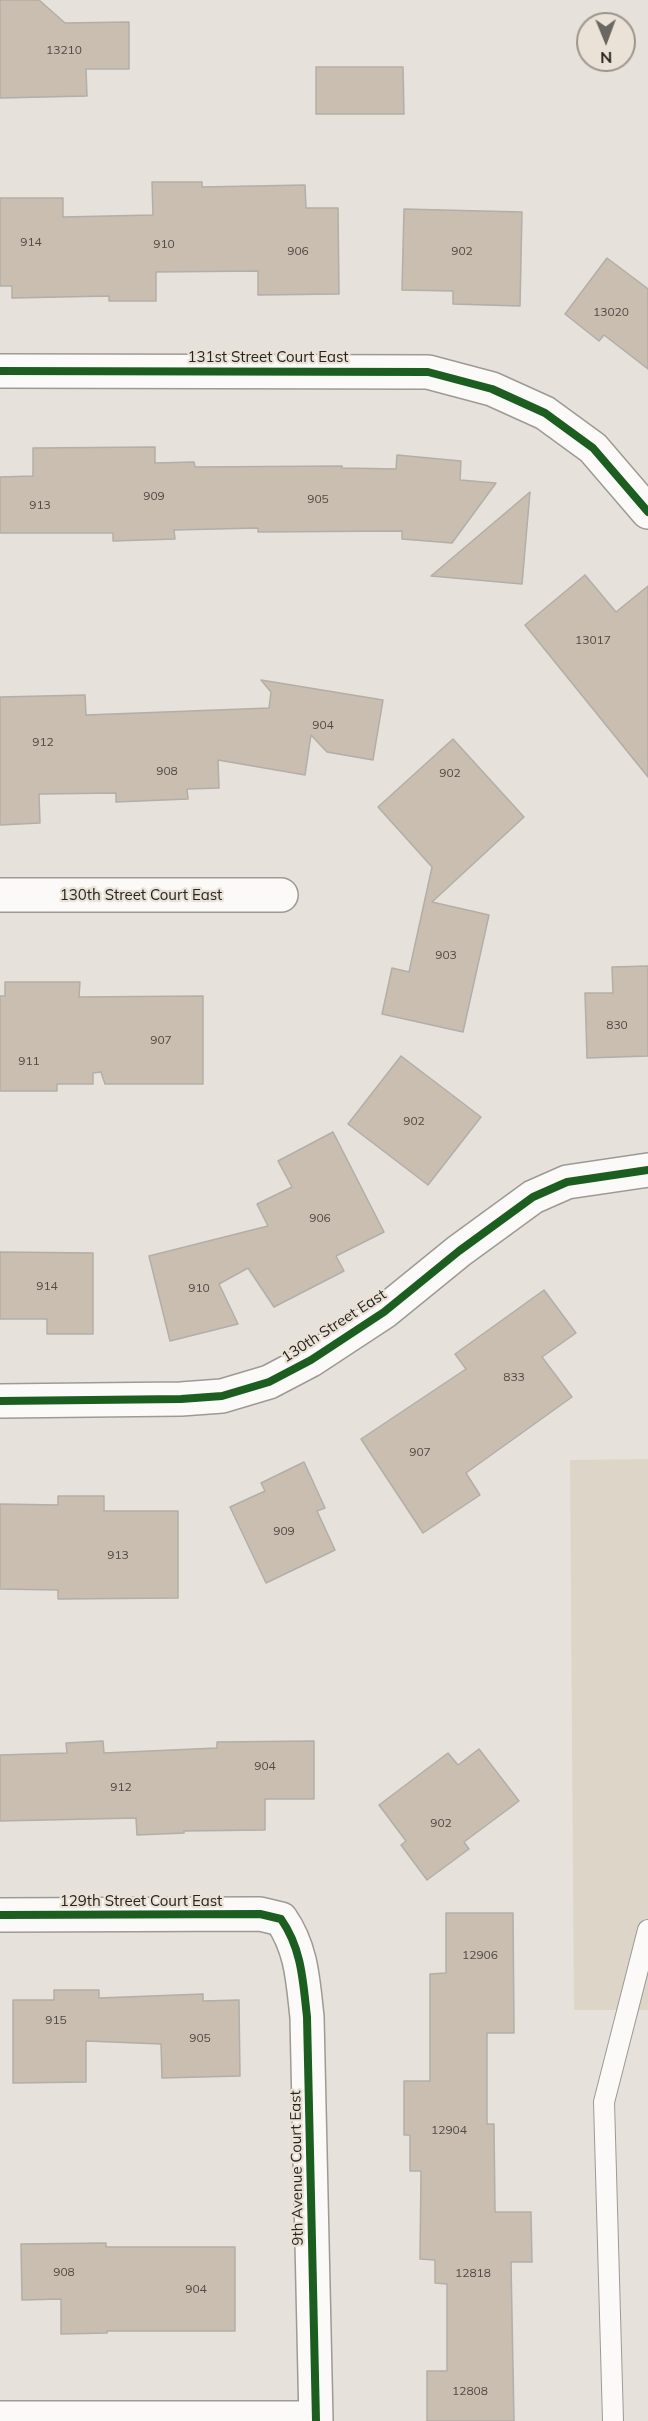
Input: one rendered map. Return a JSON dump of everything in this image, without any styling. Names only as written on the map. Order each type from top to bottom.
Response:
[{"type":"street","name":"131st Street Court East","points":[[0,371],[428,372],[492,389],[545,413],[593,448],[648,512]]},
{"type":"street","name":"130th Street Court East","points":[[0,895],[282,895]]},
{"type":"street","name":"130th Street East","points":[[0,1401],[211,1397],[269,1382],[311,1360],[384,1312],[459,1251],[534,1197],[567,1182],[648,1170]]},
{"type":"street","name":"129th Street Court East","points":[[0,1915],[260,1914],[281,1919]]},
{"type":"street","name":"9th Avenue Court East","points":[[281,1919],[291,1933],[300,1957],[308,2017],[316,2420]]},
{"type":"street","points":[[0,2418],[316,2420]]},
{"type":"lane","points":[[613,2421],[604,2102],[648,1930]]},
{"type":"shaded area","points":[[648,1459],[648,2010],[574,2010],[570,1460]]},
{"type":"building","points":[[0,0],[39,0],[65,23],[129,22],[129,69],[86,69],[87,96],[0,98]]},
{"type":"building","points":[[316,67],[403,67],[404,114],[316,114]]},
{"type":"building","points":[[152,182],[202,182],[202,187],[305,185],[306,208],[338,208],[339,294],[258,295],[258,271],[156,272],[156,301],[109,301],[109,296],[12,298],[12,286],[0,286],[0,198],[63,198],[63,217],[153,215]]},
{"type":"building","points":[[404,209],[522,212],[520,306],[453,304],[453,291],[402,290]]},
{"type":"building","points":[[607,258],[648,289],[648,369],[604,335],[599,341],[565,314]]},
{"type":"building","points":[[155,447],[155,463],[194,462],[195,467],[342,466],[342,468],[396,469],[397,455],[461,461],[460,480],[496,483],[452,543],[402,539],[402,531],[258,532],[258,528],[174,530],[175,539],[113,541],[113,533],[0,533],[0,477],[33,476],[33,448]]},
{"type":"building","points":[[530,492],[522,584],[431,576]]},
{"type":"building","points":[[585,575],[616,612],[648,586],[648,777],[525,625]]},
{"type":"building","points":[[261,680],[383,700],[373,760],[327,752],[311,735],[305,775],[218,760],[219,788],[187,789],[188,799],[116,802],[116,793],[39,794],[40,823],[0,825],[0,697],[85,695],[86,715],[269,708],[271,692]]},
{"type":"building","points":[[453,739],[524,817],[432,902],[489,915],[463,1032],[382,1014],[392,968],[409,972],[432,867],[378,807]]},
{"type":"building","points":[[648,966],[648,1056],[587,1058],[585,993],[613,993],[612,967]]},
{"type":"building","points":[[5,982],[80,982],[79,997],[203,996],[203,1084],[105,1084],[101,1072],[93,1073],[93,1084],[57,1084],[57,1091],[0,1091],[0,996],[5,996]]},
{"type":"building","points":[[401,1056],[481,1117],[428,1185],[348,1124]]},
{"type":"building","points":[[333,1132],[384,1232],[336,1256],[344,1271],[274,1307],[248,1268],[219,1284],[238,1324],[170,1341],[149,1256],[268,1226],[257,1204],[292,1187],[278,1161]]},
{"type":"building","points":[[0,1252],[93,1253],[93,1334],[47,1334],[47,1319],[0,1319]]},
{"type":"building","points":[[544,1290],[576,1333],[542,1357],[572,1397],[466,1473],[480,1495],[423,1533],[361,1439],[466,1369],[455,1354]]},
{"type":"building","points":[[304,1462],[325,1508],[317,1511],[335,1550],[266,1583],[230,1507],[265,1491],[261,1483]]},
{"type":"building","points":[[58,1496],[104,1496],[104,1511],[178,1511],[178,1598],[58,1599],[58,1590],[0,1589],[0,1504],[58,1505]]},
{"type":"building","points":[[103,1741],[104,1753],[217,1748],[217,1742],[314,1741],[314,1799],[265,1799],[265,1830],[184,1831],[184,1833],[137,1835],[136,1818],[0,1821],[0,1755],[67,1753],[66,1743]]},
{"type":"building","points":[[479,1749],[519,1801],[464,1842],[469,1849],[427,1880],[401,1845],[406,1841],[379,1805],[448,1753],[458,1765]]},
{"type":"building","points":[[446,1913],[513,1913],[514,2033],[487,2033],[487,2124],[494,2124],[495,2212],[531,2212],[532,2262],[511,2262],[514,2421],[427,2421],[427,2371],[447,2371],[447,2284],[435,2283],[435,2260],[420,2259],[421,2171],[410,2171],[410,2135],[404,2135],[404,2081],[430,2081],[430,1974],[446,1973]]},
{"type":"building","points":[[54,1990],[99,1990],[99,1998],[203,1994],[203,2001],[239,2000],[240,2076],[162,2078],[161,2044],[86,2041],[86,2082],[13,2083],[13,2000],[54,2000]]},
{"type":"building","points":[[106,2243],[106,2247],[235,2247],[235,2331],[107,2331],[107,2333],[61,2334],[61,2299],[22,2300],[21,2244]]},
{"type":"cycle path","points":[[0,371],[428,372],[492,389],[545,413],[593,448],[648,512]]},
{"type":"cycle path","points":[[0,1401],[181,1399],[222,1396],[269,1382],[311,1360],[384,1312],[459,1251],[533,1197],[567,1182],[648,1170]]},
{"type":"cycle path","points":[[0,1915],[260,1914],[281,1919],[288,1930],[303,1979],[307,2017],[316,2421]]}]
